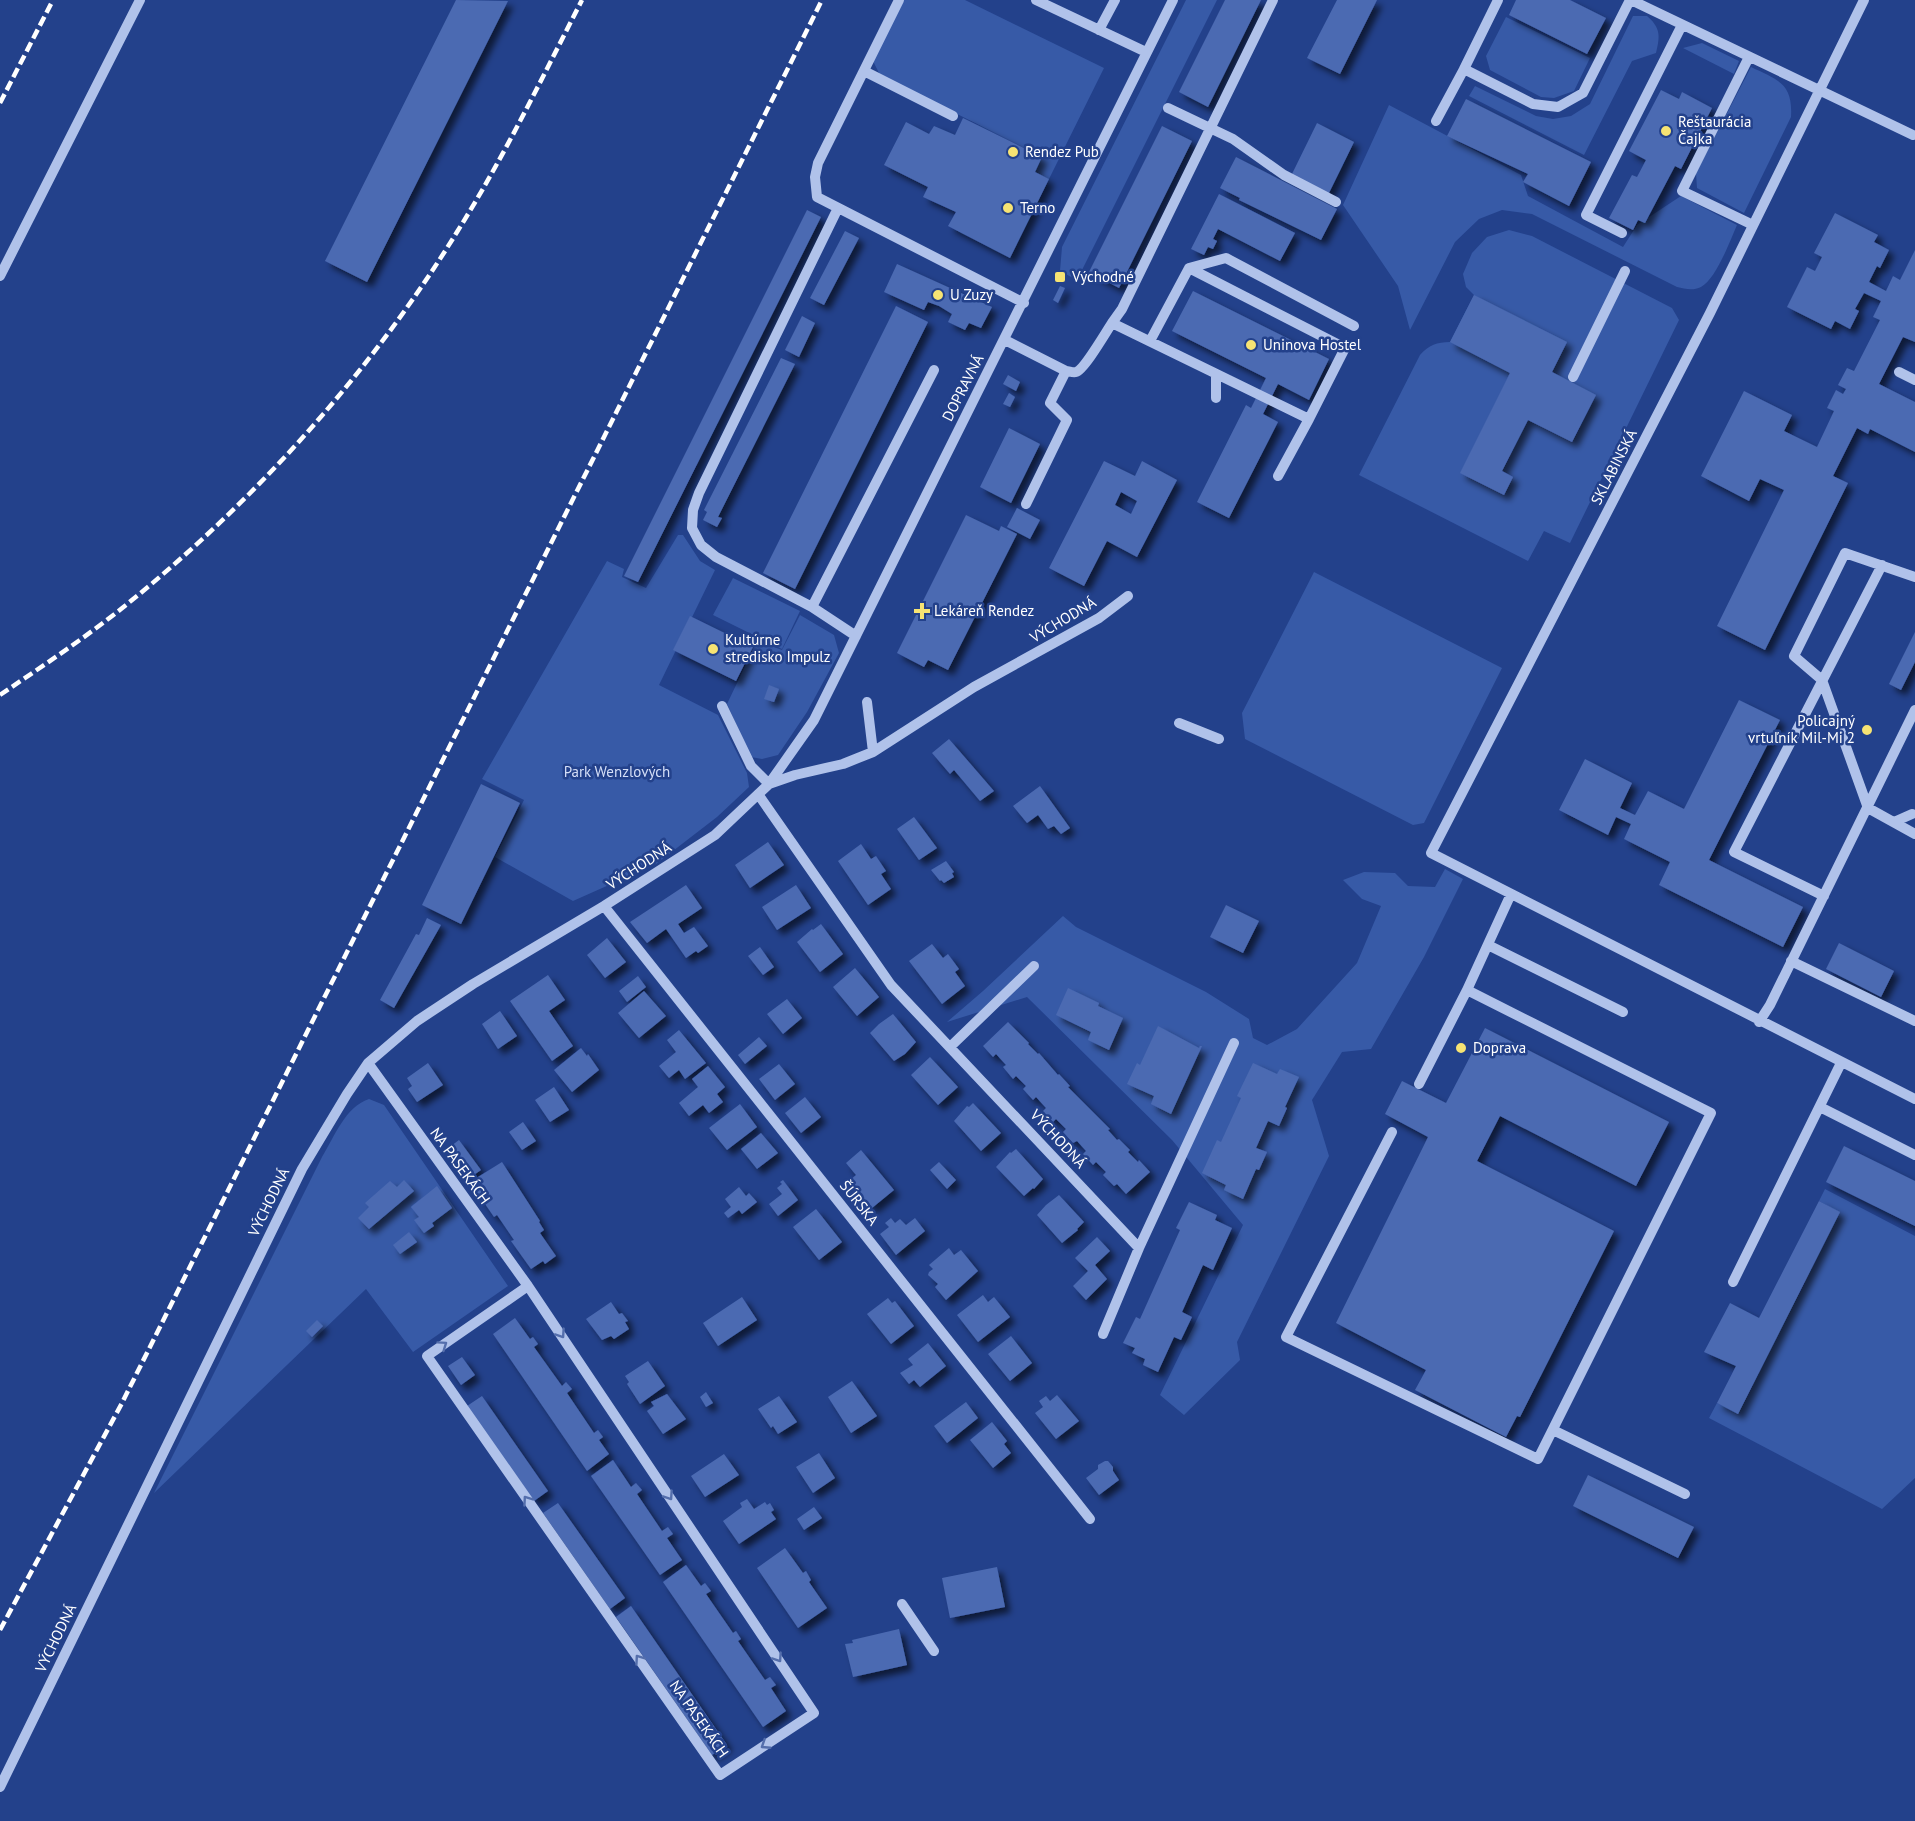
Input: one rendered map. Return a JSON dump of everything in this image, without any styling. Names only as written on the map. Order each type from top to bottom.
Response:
[{"type":"street","points":[[0,276],[140,0]]},
{"type":"street","points":[[899,0],[818,163],[815,177],[817,197],[1024,303]]},
{"type":"street","points":[[1036,0],[1146,52]]},
{"type":"street","points":[[1099,30],[1115,0]]},
{"type":"street","name":"DOPRAVNÁ","points":[[769,784],[814,720],[1024,303],[1173,0]]},
{"type":"street","points":[[1005,340],[1066,371],[1076,372],[1085,366],[1122,309],[1273,0]]},
{"type":"street","points":[[1436,121],[1498,0]]},
{"type":"street","points":[[1464,69],[1533,104],[1558,107],[1583,93],[1631,0],[1913,135]]},
{"type":"street","name":"SKLABINSKÁ","points":[[1511,894],[1431,853],[1582,562],[1864,0]]},
{"type":"street","points":[[1622,233],[1586,215],[1682,25]]},
{"type":"street","points":[[1749,57],[1682,191],[1753,225]]},
{"type":"street","points":[[864,71],[953,116]]},
{"type":"street","points":[[1168,108],[1233,139],[1284,175],[1336,202]]},
{"type":"street","points":[[838,208],[699,493],[693,510],[692,528],[701,545],[716,557],[812,607],[856,636]]},
{"type":"street","points":[[1150,341],[1189,268],[1226,258],[1354,326]]},
{"type":"street","points":[[1189,268],[1345,348],[1278,476]]},
{"type":"street","points":[[1573,376],[1625,271]]},
{"type":"street","points":[[1112,323],[1309,419]]},
{"type":"street","points":[[812,607],[933,370]]},
{"type":"street","points":[[1026,504],[1067,420],[1050,403],[1066,371]]},
{"type":"street","points":[[1899,372],[1915,380]]},
{"type":"street","points":[[1216,374],[1216,398]]},
{"type":"street","points":[[1915,577],[1845,552],[1794,656],[1822,680],[1868,807],[1915,834]]},
{"type":"street","points":[[1824,896],[1734,852],[1882,565]]},
{"type":"street","name":"VÝCHODNÁ","points":[[0,1787],[302,1169],[368,1063],[417,1020],[604,906],[714,835],[769,784],[795,775],[843,764],[873,752],[974,687],[1099,618],[1128,596]]},
{"type":"street","points":[[867,702],[873,752]]},
{"type":"street","points":[[722,706],[751,766],[769,784]]},
{"type":"street","points":[[1759,1022],[1770,1005],[1915,710]]},
{"type":"street","points":[[1179,723],[1219,739]]},
{"type":"street","name":"VÝCHODNÁ","points":[[758,794],[891,985],[1139,1248]]},
{"type":"street","points":[[1894,822],[1912,814]]},
{"type":"street","points":[[1419,1084],[1467,990],[1511,894],[1759,1022],[1915,1099]]},
{"type":"street","name":"ŠÚRSKA","points":[[604,906],[1090,1519]]},
{"type":"street","points":[[1488,945],[1623,1012]]},
{"type":"street","points":[[1791,961],[1915,1021]]},
{"type":"street","points":[[951,1047],[1034,966]]},
{"type":"street","points":[[1392,1132],[1286,1337],[1538,1459],[1711,1113],[1467,990]]},
{"type":"street","points":[[1103,1334],[1139,1248],[1234,1043]]},
{"type":"street","name":"NA PASEKÁCH","points":[[368,1063],[528,1286],[814,1713],[720,1775],[427,1356],[528,1286]]},
{"type":"street","points":[[1733,1282],[1841,1063]]},
{"type":"street","points":[[1820,1107],[1915,1155]]},
{"type":"street","points":[[1553,1430],[1684,1494]]},
{"type":"street","points":[[902,1604],[934,1650]]},
{"type":"green space","points":[[904,0],[965,0],[1104,68],[1049,179],[1035,172],[1042,157],[880,75],[873,61]]},
{"type":"green space","points":[[1186,0],[1217,0],[1081,272],[1079,271],[1075,279],[1060,271],[1062,247]]},
{"type":"green space","points":[[1633,16],[1647,16],[1655,24],[1659,37],[1656,53],[1632,61],[1584,155],[1469,96],[1475,86],[1536,116],[1553,119],[1571,116],[1590,104]]},
{"type":"green space","points":[[1506,17],[1590,58],[1574,91],[1554,98],[1541,97],[1490,70],[1486,56]]},
{"type":"green space","points":[[1702,43],[1739,61],[1734,74],[1683,48]]},
{"type":"green space","points":[[1751,67],[1782,84],[1789,97],[1791,117],[1744,213],[1697,188],[1696,173]]},
{"type":"green space","points":[[1389,105],[1521,175],[1528,196],[1623,247],[1637,225],[1681,196],[1737,225],[1722,259],[1707,283],[1695,289],[1689,289],[1677,287],[1532,214],[1502,210],[1479,219],[1455,242],[1410,330],[1398,286],[1343,205]]},
{"type":"green space","points":[[1509,230],[1532,236],[1672,308],[1679,320],[1570,543],[1544,531],[1528,561],[1359,475],[1420,355],[1434,345],[1450,342],[1474,295],[1466,287],[1463,274],[1472,253],[1487,237]]},
{"type":"green space","name":"Park Wenzlových","points":[[678,535],[683,535],[700,561],[715,570],[659,685],[718,715],[747,773],[749,787],[717,817],[656,864],[573,901],[495,857],[524,800],[482,779],[607,561],[624,569],[622,577],[646,588]]},
{"type":"green space","points":[[1314,572],[1502,668],[1424,823],[1413,825],[1245,739],[1242,713]]},
{"type":"green space","points":[[733,578],[800,611],[782,649],[713,615]]},
{"type":"green space","points":[[800,615],[834,635],[839,653],[807,712],[778,755],[762,759],[751,757],[727,704],[757,641],[782,650]]},
{"type":"green space","points":[[1445,869],[1463,879],[1424,957],[1371,1049],[1342,1052],[1312,1100],[1329,1156],[1237,1342],[1240,1360],[1184,1415],[1160,1395],[1243,1225],[1172,1140],[1027,997],[947,1022],[1063,916],[1076,927],[1206,992],[1249,1019],[1253,1038],[1267,1045],[1297,1029],[1357,963],[1381,906],[1362,899],[1343,880],[1364,872],[1395,873],[1408,886],[1435,887]]},
{"type":"green space","points":[[369,1099],[384,1105],[508,1286],[413,1352],[366,1289],[154,1493],[322,1157],[347,1115],[353,1108]]},
{"type":"green space","points":[[1825,1189],[1915,1236],[1915,1478],[1882,1509],[1709,1418],[1717,1403],[1737,1413],[1839,1212],[1819,1201]]},
{"type":"building","points":[[456,0],[508,1],[367,282],[325,261]]},
{"type":"building","points":[[1225,0],[1261,0],[1208,107],[1179,92]]},
{"type":"building","points":[[1337,0],[1377,0],[1340,74],[1307,58]]},
{"type":"building","points":[[1516,0],[1570,0],[1606,18],[1587,54],[1509,15]]},
{"type":"building","points":[[1661,90],[1679,99],[1682,92],[1712,108],[1681,169],[1675,166],[1645,223],[1638,220],[1633,230],[1609,218],[1632,175],[1637,177],[1646,160],[1629,151]]},
{"type":"building","points":[[1466,99],[1591,162],[1569,206],[1523,182],[1528,174],[1447,136]]},
{"type":"building","points":[[963,118],[1042,157],[1035,172],[1049,179],[1010,258],[948,226],[956,212],[923,197],[928,187],[884,165],[906,122],[929,134],[934,126],[955,135]]},
{"type":"building","points":[[1317,123],[1354,142],[1328,195],[1291,176]]},
{"type":"building","points":[[1162,126],[1192,141],[1119,288],[1089,272]]},
{"type":"building","points":[[1236,157],[1337,209],[1321,240],[1239,200],[1240,198],[1220,188]]},
{"type":"building","points":[[1219,194],[1295,233],[1280,261],[1218,229],[1213,239],[1217,241],[1213,249],[1208,247],[1204,255],[1191,249]]},
{"type":"building","points":[[807,210],[821,217],[638,582],[624,576]]},
{"type":"building","points":[[1835,213],[1878,235],[1874,242],[1889,250],[1880,268],[1877,266],[1869,282],[1886,291],[1893,276],[1900,280],[1915,250],[1915,342],[1903,337],[1879,384],[1915,402],[1915,452],[1870,429],[1868,434],[1857,428],[1833,476],[1848,483],[1765,650],[1717,626],[1784,490],[1760,479],[1749,501],[1701,476],[1744,391],[1792,415],[1784,431],[1817,447],[1834,411],[1827,408],[1836,390],[1843,394],[1846,389],[1838,385],[1847,368],[1854,371],[1880,320],[1873,317],[1881,301],[1864,293],[1855,309],[1859,311],[1850,329],[1835,321],[1831,329],[1787,307],[1807,267],[1815,271],[1822,257],[1814,253]]},
{"type":"building","points":[[845,231],[859,238],[824,305],[810,298]]},
{"type":"building","points":[[897,264],[992,307],[981,328],[969,323],[965,330],[948,322],[952,314],[939,306],[928,302],[924,310],[884,292]]},
{"type":"building","points":[[1060,286],[1065,288],[1058,303],[1053,300]]},
{"type":"building","name":"Uninova Hostel","points":[[1193,291],[1329,359],[1309,400],[1278,384],[1263,414],[1278,422],[1229,518],[1197,502],[1246,405],[1251,408],[1266,378],[1172,331]]},
{"type":"building","points":[[1474,295],[1567,342],[1552,372],[1596,395],[1572,442],[1528,420],[1502,471],[1513,477],[1504,495],[1460,473],[1510,373],[1450,342]]},
{"type":"building","points":[[896,306],[928,322],[795,589],[763,573]]},
{"type":"building","points":[[802,316],[815,323],[799,357],[785,350]]},
{"type":"building","points":[[781,358],[795,364],[718,517],[722,518],[717,527],[703,520],[707,512],[704,510]]},
{"type":"building","points":[[1008,375],[1020,382],[1016,391],[1003,384]]},
{"type":"building","points":[[1009,393],[1015,397],[1010,407],[1003,404]]},
{"type":"building","points":[[1009,428],[1040,444],[1011,503],[980,487]]},
{"type":"building","points":[[1104,461],[1135,476],[1142,461],[1177,480],[1137,557],[1107,541],[1084,586],[1049,568]],"holes":[[[1121,492],[1137,501],[1131,514],[1115,505]]]},
{"type":"building","points":[[1017,508],[1040,520],[1030,539],[1007,527]]},
{"type":"building","points":[[966,515],[999,531],[1001,526],[1017,534],[948,670],[928,660],[924,667],[897,653]]},
{"type":"building","name":"Kultúrne stredisko Impulz","points":[[690,616],[753,647],[736,681],[673,650]]},
{"type":"building","points":[[1915,632],[1915,662],[1901,690],[1889,684]]},
{"type":"building","points":[[769,685],[779,689],[774,702],[764,699]]},
{"type":"building","points":[[1739,700],[1780,720],[1709,860],[1803,907],[1783,947],[1659,885],[1670,862],[1624,839],[1631,824],[1616,817],[1608,835],[1559,810],[1585,759],[1632,783],[1620,808],[1635,815],[1648,791],[1684,809]]},
{"type":"building","points":[[949,739],[994,791],[980,801],[954,770],[950,774],[932,753]]},
{"type":"building","points":[[481,784],[520,803],[461,924],[422,905]]},
{"type":"building","points":[[1040,786],[1070,828],[1061,834],[1054,826],[1048,829],[1038,815],[1027,823],[1013,806]]},
{"type":"building","points":[[914,817],[937,848],[919,860],[897,829]]},
{"type":"building","points":[[768,842],[784,865],[750,888],[735,865]]},
{"type":"building","points":[[861,844],[871,859],[876,856],[886,871],[881,874],[891,889],[868,905],[838,861]]},
{"type":"building","points":[[946,861],[954,872],[952,873],[954,877],[944,883],[931,870]]},
{"type":"building","points":[[686,885],[702,908],[678,924],[684,933],[694,927],[708,946],[686,958],[666,929],[647,943],[630,922]]},
{"type":"building","points":[[796,885],[811,908],[777,930],[762,907]]},
{"type":"building","points":[[1226,905],[1259,921],[1243,953],[1210,937]]},
{"type":"building","points":[[427,918],[441,925],[394,1008],[380,1000]]},
{"type":"building","points":[[821,924],[843,954],[820,972],[797,942]]},
{"type":"building","points":[[607,938],[626,962],[605,978],[587,955]]},
{"type":"building","points":[[1839,943],[1894,971],[1881,997],[1826,969]]},
{"type":"building","points":[[932,944],[943,958],[948,954],[959,969],[955,972],[965,986],[942,1004],[909,961]]},
{"type":"building","points":[[760,947],[774,967],[763,975],[748,956]]},
{"type":"building","points":[[855,968],[879,997],[857,1016],[833,987]]},
{"type":"building","points":[[548,975],[565,1000],[549,1011],[573,1046],[552,1061],[510,1001]]},
{"type":"building","points":[[638,976],[646,987],[627,1002],[619,991]]},
{"type":"building","points":[[1068,988],[1123,1018],[1109,1050],[1088,1040],[1091,1032],[1056,1015]]},
{"type":"building","points":[[644,991],[666,1016],[639,1038],[618,1013]]},
{"type":"building","points":[[787,999],[802,1018],[783,1034],[767,1014]]},
{"type":"building","points":[[500,1011],[517,1036],[498,1049],[482,1024]]},
{"type":"building","points":[[893,1014],[916,1042],[905,1054],[894,1061],[870,1033]]},
{"type":"building","points":[[1008,1022],[1110,1129],[1108,1130],[1117,1140],[1119,1139],[1130,1150],[1128,1152],[1150,1172],[1126,1194],[1117,1184],[1114,1186],[1103,1175],[1106,1172],[1096,1162],[1093,1165],[1083,1154],[1086,1151],[1077,1141],[1073,1143],[1063,1132],[1066,1129],[1056,1119],[1053,1122],[1043,1111],[1046,1108],[1036,1097],[1033,1100],[1023,1089],[1026,1086],[1016,1076],[1013,1079],[1003,1067],[1006,1065],[996,1054],[993,1057],[983,1046]]},
{"type":"building","points":[[1158,1026],[1199,1048],[1202,1046],[1171,1114],[1151,1104],[1154,1096],[1127,1084],[1137,1063],[1140,1065]]},
{"type":"building","points":[[1485,1028],[1669,1122],[1636,1186],[1500,1116],[1477,1161],[1614,1231],[1520,1417],[1517,1416],[1506,1437],[1415,1390],[1426,1370],[1336,1323],[1428,1137],[1385,1114],[1402,1081],[1446,1103]]},
{"type":"building","points":[[679,1030],[706,1063],[685,1079],[679,1070],[669,1078],[659,1066],[676,1052],[667,1040]]},
{"type":"building","points":[[759,1037],[767,1046],[745,1064],[738,1055]]},
{"type":"building","points":[[581,1048],[599,1070],[572,1092],[554,1070]]},
{"type":"building","points":[[930,1057],[958,1087],[938,1105],[911,1075]]},
{"type":"building","points":[[428,1063],[443,1085],[417,1102],[408,1089],[412,1086],[407,1078]]},
{"type":"building","points":[[1253,1063],[1277,1074],[1280,1069],[1299,1077],[1279,1126],[1268,1121],[1256,1148],[1267,1152],[1259,1170],[1256,1169],[1243,1199],[1224,1190],[1226,1185],[1202,1173],[1217,1140],[1221,1142],[1241,1098],[1237,1096]]},
{"type":"building","points":[[779,1064],[795,1084],[775,1100],[759,1079]]},
{"type":"building","points":[[708,1066],[725,1087],[717,1094],[723,1102],[709,1113],[703,1105],[689,1116],[679,1103],[698,1087],[692,1079]]},
{"type":"building","points":[[554,1087],[569,1110],[550,1122],[535,1100]]},
{"type":"building","points":[[805,1097],[821,1117],[801,1133],[785,1113]]},
{"type":"building","points":[[973,1103],[1001,1133],[981,1151],[954,1121],[967,1106]]},
{"type":"building","points":[[740,1104],[757,1127],[727,1150],[709,1128]]},
{"type":"building","points":[[523,1122],[536,1141],[522,1150],[509,1132]]},
{"type":"building","points":[[761,1133],[778,1153],[757,1169],[741,1149]]},
{"type":"building","points":[[459,1140],[481,1170],[468,1179],[447,1149]]},
{"type":"building","points":[[1844,1146],[1915,1181],[1915,1226],[1826,1182]]},
{"type":"building","points":[[1016,1149],[1043,1179],[1024,1196],[996,1167]]},
{"type":"building","points":[[861,1150],[894,1190],[872,1208],[849,1181],[856,1175],[846,1163]]},
{"type":"building","points":[[502,1162],[540,1221],[544,1230],[540,1233],[556,1256],[545,1264],[543,1261],[531,1269],[511,1241],[514,1240],[497,1215],[494,1217],[470,1182]]},
{"type":"building","points":[[939,1162],[956,1180],[947,1189],[930,1170]]},
{"type":"building","points":[[404,1180],[414,1191],[369,1229],[358,1218],[369,1207],[365,1203],[390,1181],[397,1187]]},
{"type":"building","points":[[783,1180],[798,1200],[778,1216],[769,1204],[782,1194],[777,1188]]},
{"type":"building","points":[[437,1186],[452,1208],[432,1223],[434,1226],[424,1233],[414,1220],[419,1217],[411,1207]]},
{"type":"building","points":[[739,1187],[746,1196],[749,1193],[757,1202],[742,1214],[739,1210],[728,1218],[724,1213],[731,1207],[725,1199]]},
{"type":"building","points":[[1059,1195],[1084,1222],[1062,1243],[1037,1215]]},
{"type":"building","points":[[1819,1201],[1840,1212],[1738,1414],[1717,1403],[1736,1366],[1704,1352],[1730,1303],[1759,1318]]},
{"type":"building","points":[[1189,1202],[1217,1215],[1215,1220],[1232,1228],[1213,1270],[1203,1265],[1182,1312],[1192,1317],[1181,1340],[1174,1337],[1158,1372],[1143,1365],[1145,1359],[1132,1353],[1135,1348],[1123,1343],[1136,1317],[1140,1319],[1180,1230],[1176,1228]]},
{"type":"building","points":[[816,1209],[842,1242],[819,1260],[793,1227]]},
{"type":"building","points":[[891,1218],[895,1223],[900,1219],[906,1225],[915,1218],[925,1231],[896,1255],[880,1234],[889,1227],[885,1223]]},
{"type":"building","points":[[409,1232],[417,1242],[400,1254],[393,1245]]},
{"type":"building","points":[[1097,1237],[1110,1251],[1095,1265],[1107,1279],[1086,1300],[1073,1286],[1088,1271],[1075,1258]]},
{"type":"building","points":[[949,1248],[954,1255],[961,1250],[978,1271],[946,1300],[935,1287],[938,1284],[928,1275],[933,1269],[929,1265]]},
{"type":"building","points":[[983,1295],[988,1302],[994,1297],[1010,1317],[978,1342],[957,1315]]},
{"type":"building","points":[[742,1297],[757,1320],[718,1346],[703,1323]]},
{"type":"building","points":[[888,1298],[892,1303],[895,1301],[914,1326],[891,1344],[867,1314]]},
{"type":"building","points":[[611,1302],[619,1314],[622,1313],[628,1321],[625,1322],[629,1329],[614,1339],[611,1336],[602,1340],[586,1319]]},
{"type":"building","points":[[515,1318],[530,1339],[533,1337],[538,1344],[534,1347],[562,1386],[566,1382],[572,1389],[567,1393],[594,1433],[598,1430],[603,1437],[599,1440],[609,1454],[587,1471],[493,1334]]},
{"type":"building","points":[[317,1320],[323,1326],[312,1337],[306,1331]]},
{"type":"building","points":[[1011,1336],[1032,1363],[1010,1381],[988,1354]]},
{"type":"building","points":[[928,1343],[946,1366],[920,1387],[914,1380],[909,1384],[900,1373],[913,1365],[908,1359]]},
{"type":"building","points":[[462,1357],[475,1375],[461,1385],[448,1366]]},
{"type":"building","points":[[648,1361],[665,1386],[640,1404],[627,1384],[629,1382],[625,1376]]},
{"type":"building","points":[[852,1381],[877,1416],[851,1433],[828,1397]]},
{"type":"building","points":[[706,1392],[713,1403],[706,1407],[700,1397]]},
{"type":"building","points":[[667,1394],[686,1419],[663,1434],[647,1411],[654,1406],[651,1402]]},
{"type":"building","points":[[1057,1395],[1079,1421],[1056,1439],[1035,1413],[1043,1407],[1039,1401],[1046,1396],[1050,1401]]},
{"type":"building","points":[[482,1396],[548,1491],[534,1501],[467,1406]]},
{"type":"building","points":[[779,1396],[797,1422],[778,1434],[758,1409]]},
{"type":"building","points":[[966,1402],[978,1418],[947,1443],[934,1426]]},
{"type":"building","points":[[992,1422],[1007,1441],[1004,1444],[1011,1453],[993,1468],[970,1440]]},
{"type":"building","points":[[819,1453],[835,1478],[813,1493],[796,1467]]},
{"type":"building","points":[[724,1454],[739,1475],[705,1497],[691,1476]]},
{"type":"building","points":[[613,1460],[631,1487],[636,1483],[642,1490],[637,1494],[662,1531],[668,1527],[673,1534],[667,1538],[682,1560],[660,1575],[591,1476]]},
{"type":"building","points":[[1105,1461],[1113,1467],[1119,1480],[1099,1495],[1086,1478]]},
{"type":"building","points":[[1588,1475],[1694,1527],[1678,1558],[1573,1506]]},
{"type":"building","points":[[747,1499],[754,1509],[765,1502],[767,1505],[770,1503],[774,1510],[771,1512],[776,1519],[739,1544],[723,1521],[742,1507],[740,1503]]},
{"type":"building","points":[[558,1503],[625,1598],[610,1609],[543,1513]]},
{"type":"building","points":[[814,1507],[822,1518],[804,1530],[797,1519]]},
{"type":"building","points":[[785,1548],[803,1573],[806,1571],[811,1580],[809,1582],[827,1608],[798,1628],[757,1568]]},
{"type":"building","points":[[686,1565],[701,1586],[705,1583],[711,1591],[706,1594],[733,1633],[736,1631],[741,1639],[738,1641],[765,1680],[770,1677],[776,1685],[771,1688],[786,1711],[763,1727],[663,1582]]},
{"type":"building","points":[[997,1567],[1005,1607],[950,1618],[942,1578]]},
{"type":"building","points":[[631,1606],[727,1745],[712,1755],[616,1617]]},
{"type":"building","points":[[899,1629],[907,1665],[853,1677],[845,1644],[853,1643],[852,1640]]},
{"type":"railway","points":[[0,103],[53,0]]},
{"type":"railway","points":[[0,695],[91,632],[169,569],[262,481],[347,386],[423,285],[457,232],[507,146],[582,0]]},
{"type":"railway","points":[[0,1630],[122,1403],[822,0]]},
{"type":"place","name":"Reštaurácia Čajka","points":[[1666,131]]},
{"type":"place","name":"Rendez Pub","points":[[1013,152]]},
{"type":"place","name":"Terno","points":[[1008,208]]},
{"type":"place","name":"Východné","points":[[1060,277]]},
{"type":"place","name":"U Zuzy","points":[[938,295]]},
{"type":"place","name":"Uninova Hostel","points":[[1251,345]]},
{"type":"place","name":"Lekáreň Rendez","points":[[922,611]]},
{"type":"place","name":"Kultúrne stredisko Impulz","points":[[713,649]]},
{"type":"place","name":"Policajný vrtuľník Mil-Mi 2","points":[[1867,730]]},
{"type":"place","name":"Doprava","points":[[1461,1048]]}]
